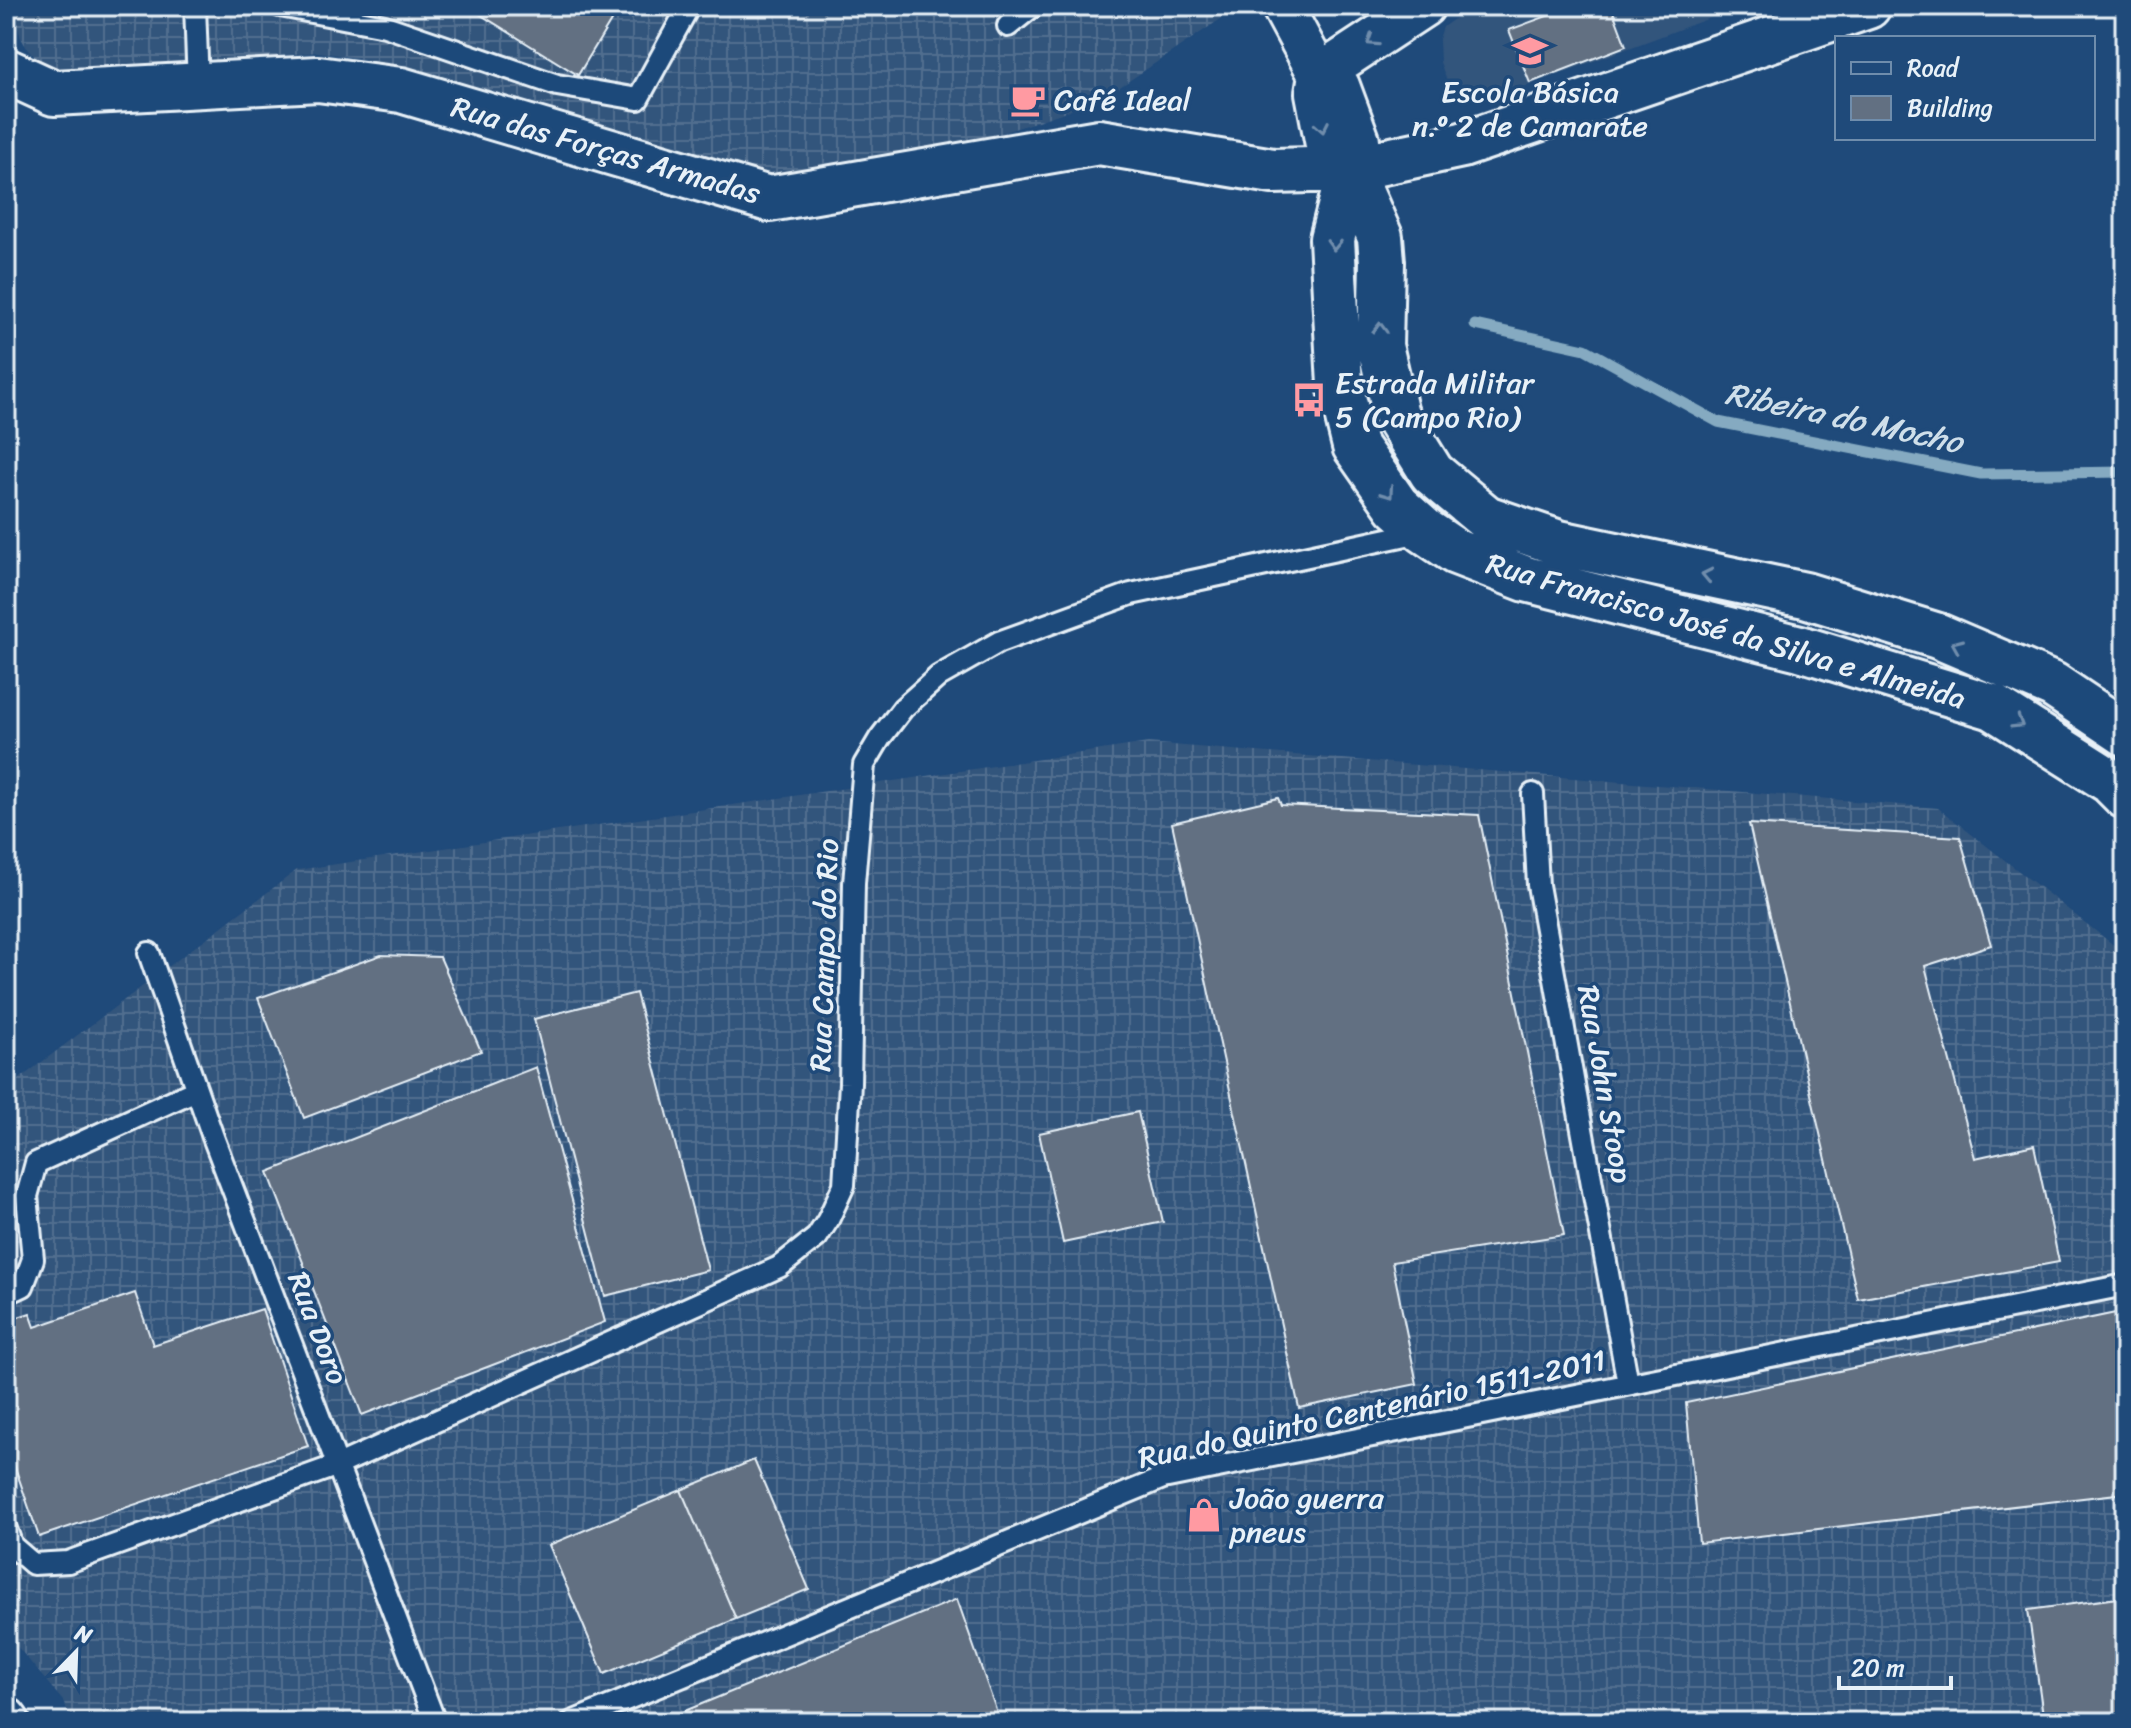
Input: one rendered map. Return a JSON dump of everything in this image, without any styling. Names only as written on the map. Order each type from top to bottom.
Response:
[{"type":"street","points":[[1282,6],[1319,75],[1316,93],[1326,145],[1350,169]]},
{"type":"street","points":[[1319,75],[1424,6]]},
{"type":"street","name":"Rua das Forças Armadas","points":[[6,71],[54,93],[318,79],[401,90],[769,199],[1099,142],[1273,171],[1350,169],[1462,145],[1868,6]]},
{"type":"street","name":"Rua Francisco José da Silva e Almeida","points":[[1350,169],[1332,239],[1340,385],[1355,446],[1397,506],[1425,531],[1456,552],[1526,579],[1800,648],[1993,707],[2110,781],[2125,796]]},
{"type":"street","name":"Rua Francisco José da Silva e Almeida","points":[[1350,169],[1380,237],[1380,346],[1396,415],[1432,473],[1486,518],[1559,543],[1805,595],[1938,636],[2053,685],[2125,733]]},
{"type":"lane","points":[[195,6],[198,85]]},
{"type":"lane","points":[[280,6],[385,26],[557,85],[638,99],[689,6]]},
{"type":"lane","points":[[1008,26],[1033,6]]},
{"type":"lane","name":"Rua Campo do Rio","points":[[6,1529],[12,1546],[33,1564],[68,1562],[338,1465],[779,1267],[817,1237],[844,1185],[850,1083],[854,883],[864,765],[903,708],[939,676],[999,642],[1131,594],[1425,531]]},
{"type":"lane","name":"Rua John Stoop","points":[[1533,794],[1538,885],[1628,1384]]},
{"type":"lane","name":"Rua Doro","points":[[149,953],[196,1090],[435,1722]]},
{"type":"lane","points":[[6,1294],[23,1286],[33,1259],[27,1196],[36,1163],[196,1090]]},
{"type":"lane","name":"Rua do Quinto Centenário 1511-2011","points":[[572,1722],[1163,1478],[2125,1285]]},
{"type":"shaded area","points":[[12,6],[1240,6],[1102,99],[941,154],[758,180],[369,60],[318,52],[86,76],[67,75],[46,67],[28,50],[21,38]]},
{"type":"shaded area","name":"Escola Básica n.º 2 de Camarate","points":[[1472,6],[1742,6],[1495,98],[1474,97],[1448,84],[1440,62],[1439,39],[1443,27]]},
{"type":"shaded area","points":[[1148,743],[1938,808],[2125,954],[2125,1722],[73,1722],[63,1701],[6,1633],[6,1089],[297,870]]},
{"type":"building","points":[[476,6],[620,6],[578,75],[473,10]]},
{"type":"building","points":[[1548,6],[1611,6],[1626,46],[1530,83],[1509,30],[1550,15]]},
{"type":"building","points":[[1278,798],[1281,805],[1479,815],[1564,1235],[1392,1262],[1417,1384],[1299,1408],[1172,823]]},
{"type":"building","points":[[1749,824],[1960,837],[1991,945],[1925,966],[1975,1158],[2034,1145],[2059,1262],[1858,1299]]},
{"type":"building","points":[[381,955],[440,957],[481,1051],[304,1118],[258,998]]},
{"type":"building","points":[[636,993],[708,1270],[605,1296],[534,1019]]},
{"type":"building","points":[[536,1067],[605,1322],[362,1415],[268,1172]]},
{"type":"building","points":[[1138,1112],[1163,1222],[1063,1243],[1039,1133]]},
{"type":"building","points":[[135,1293],[153,1345],[262,1309],[308,1446],[39,1537],[6,1441],[6,1321],[30,1313],[35,1327]]},
{"type":"building","points":[[2125,1311],[2125,1493],[1699,1543],[1686,1403]]},
{"type":"building","points":[[754,1460],[809,1589],[736,1619],[681,1490]]},
{"type":"building","points":[[681,1490],[736,1619],[604,1674],[549,1545]]},
{"type":"building","points":[[2125,1597],[2125,1722],[2044,1722],[2028,1610]]},
{"type":"building","points":[[957,1599],[1000,1721],[658,1722]]},
{"type":"waterway","name":"Ribeira do Mocho","points":[[1475,325],[1585,349],[1718,422],[1981,474],[2125,472]]},
{"type":"place","name":"Escola Básica n.º 2 de Camarate","points":[[1530,51]]},
{"type":"place","name":"Café Ideal","points":[[1028,100]]},
{"type":"place","name":"Estrada Militar 5 (Campo Rio)","points":[[1309,400]]},
{"type":"place","name":"João guerra pneus","points":[[1204,1515]]}]
